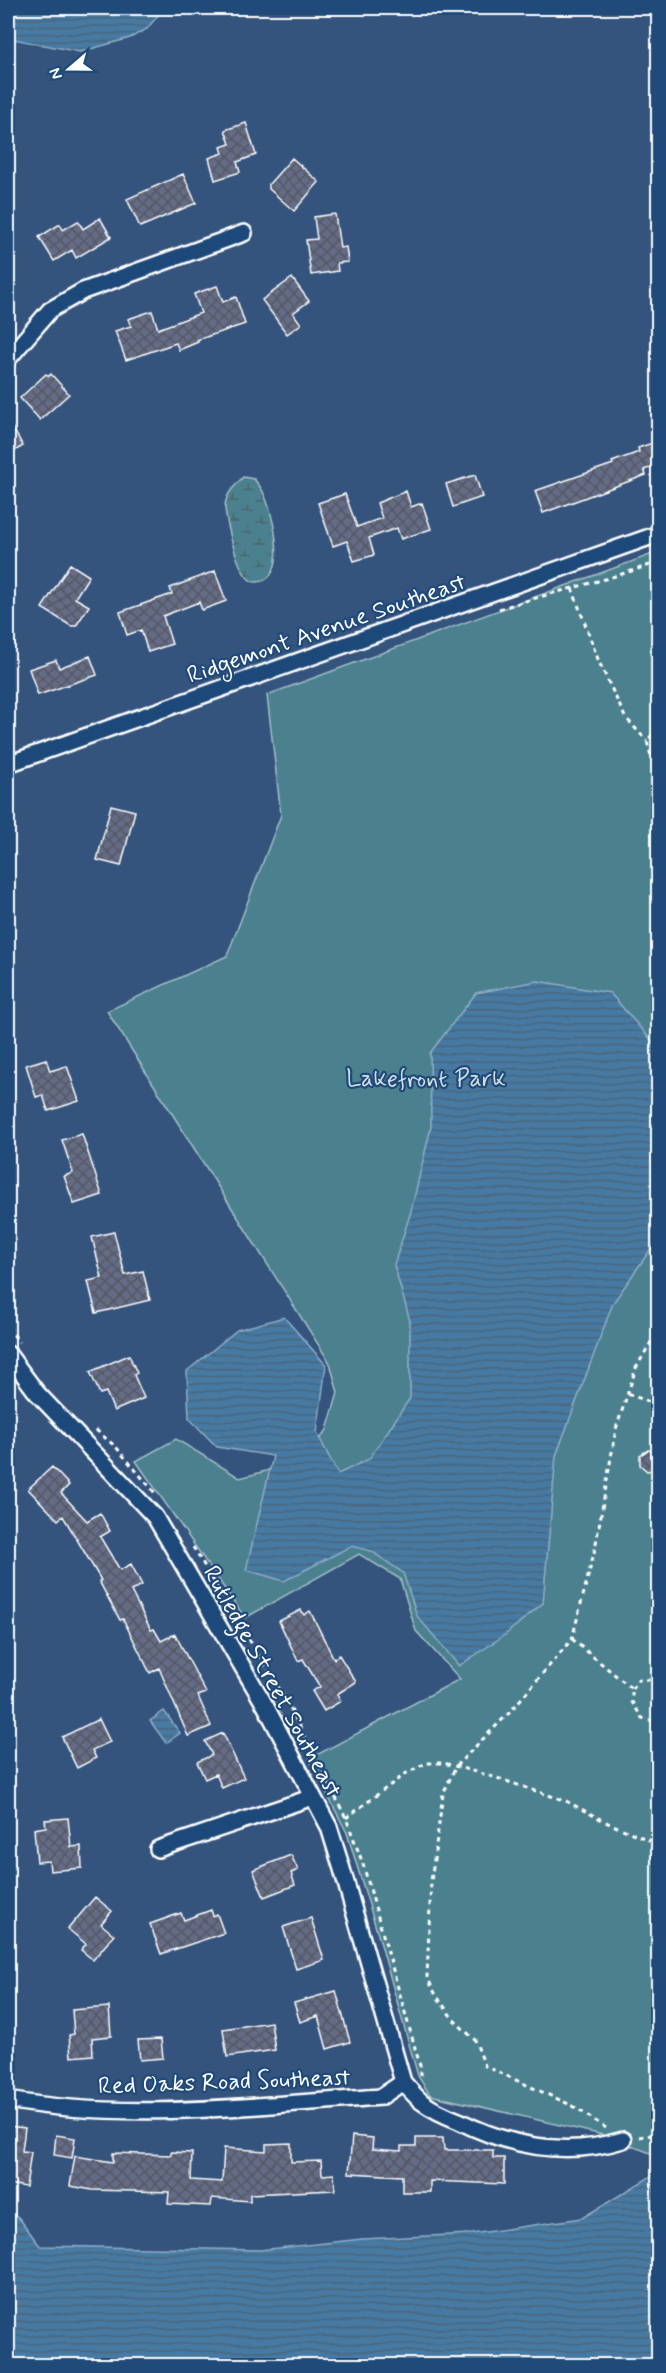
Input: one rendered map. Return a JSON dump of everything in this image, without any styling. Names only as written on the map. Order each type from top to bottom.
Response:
[{"type":"street","points":[[8,359],[50,310],[83,291],[244,233]]},
{"type":"street","name":"Ridgemont Avenue Southeast","points":[[8,764],[658,534]]},
{"type":"street","name":"Rutledge Street Southeast","points":[[8,1354],[37,1394],[155,1517],[266,1707],[328,1827],[403,2082]]},
{"type":"street","points":[[158,1849],[313,1797]]},
{"type":"street","points":[[403,2082],[423,2102],[437,2111],[482,2133],[525,2145],[559,2150],[602,2147],[623,2140]]},
{"type":"street","name":"Red Oaks Road Southeast","points":[[8,2100],[37,2105],[137,2112],[381,2097],[403,2082]]},
{"type":"path","points":[[572,588],[599,662],[625,717],[647,741],[658,782]]},
{"type":"path","points":[[647,741],[658,728]]},
{"type":"path","points":[[658,1330],[636,1368],[616,1429],[595,1549],[572,1639],[516,1705],[456,1766],[443,1794],[430,1881],[428,1977],[436,1995],[453,2019],[475,2040],[485,2066],[573,2106],[623,2140],[658,2134]]},
{"type":"path","points":[[627,1394],[658,1405]]},
{"type":"path","points":[[658,1435],[651,1460],[658,1462]]},
{"type":"path","points":[[572,1639],[632,1689]]},
{"type":"path","points":[[654,1721],[642,1718],[632,1702],[632,1689],[638,1680],[651,1680],[658,1685]]},
{"type":"path","points":[[654,1721],[658,1718]]},
{"type":"path","points":[[654,1721],[658,1733]]},
{"type":"path","points":[[328,1827],[346,1818],[405,1774],[426,1763],[444,1763],[566,1802],[658,1844]]},
{"type":"path","points":[[653,1842],[658,1833]]},
{"type":"green space","points":[[243,477],[254,479],[263,492],[271,515],[276,544],[273,571],[266,579],[255,582],[249,579],[239,562],[225,508],[228,495]]},
{"type":"green space","name":"Lakefront Park","points":[[658,552],[658,2156],[603,2135],[430,2095],[418,2076],[347,1833],[309,1759],[460,1679],[416,1631],[400,1579],[359,1554],[245,1618],[136,1461],[176,1439],[240,1478],[266,1471],[310,1452],[327,1430],[338,1393],[330,1363],[107,1011],[227,956],[281,815],[267,695]]},
{"type":"water","points":[[8,8],[164,8],[147,29],[130,38],[80,52],[8,38]]},
{"type":"water","points":[[537,981],[610,993],[658,1048],[658,1239],[613,1303],[556,1456],[543,1603],[506,1634],[459,1666],[417,1616],[403,1573],[371,1551],[351,1546],[284,1581],[246,1570],[273,1456],[217,1447],[189,1418],[187,1371],[237,1330],[284,1317],[326,1365],[317,1433],[338,1474],[369,1459],[410,1398],[410,1321],[394,1265],[411,1211],[431,1127],[430,1053],[476,993]]},
{"type":"water","points":[[164,1711],[180,1733],[166,1743],[150,1721]]},
{"type":"water","points":[[658,2172],[658,2365],[8,2365],[8,2214],[19,2218],[40,2246],[260,2250],[362,2239],[472,2234],[582,2218]]},
{"type":"building","points":[[246,123],[256,155],[237,162],[240,172],[215,180],[209,158],[223,153],[221,147],[230,144],[225,130]]},
{"type":"building","points":[[292,158],[319,182],[294,211],[269,189],[269,184]]},
{"type":"building","points":[[183,174],[196,203],[140,227],[127,199]]},
{"type":"building","points":[[335,214],[340,248],[346,247],[348,262],[337,263],[338,271],[311,275],[306,240],[317,239],[314,217]]},
{"type":"building","points":[[100,218],[111,237],[76,258],[72,250],[54,261],[39,237],[60,224],[63,230],[78,221],[83,229]]},
{"type":"building","points":[[292,278],[309,301],[293,313],[301,324],[287,334],[262,300]]},
{"type":"building","points":[[217,286],[223,302],[236,297],[245,324],[197,340],[198,342],[179,350],[176,343],[126,360],[115,331],[131,326],[128,319],[152,311],[158,329],[201,313],[194,294]]},
{"type":"building","points":[[46,374],[49,376],[51,374],[69,394],[40,420],[20,398]]},
{"type":"building","points":[[8,420],[23,446],[8,455]]},
{"type":"building","points":[[658,441],[658,465],[644,470],[646,475],[543,513],[535,491],[613,464],[612,462],[639,452],[638,448]]},
{"type":"building","points":[[475,475],[482,497],[453,507],[446,484]]},
{"type":"building","points":[[406,491],[411,507],[422,503],[431,529],[401,539],[397,528],[369,538],[374,555],[354,561],[347,541],[333,546],[318,503],[345,494],[357,527],[382,518],[377,503]]},
{"type":"building","points":[[70,564],[89,576],[75,598],[89,606],[76,626],[71,626],[42,608]]},
{"type":"building","points":[[215,571],[226,601],[202,610],[199,602],[163,616],[172,644],[148,652],[141,630],[127,635],[120,612],[172,594],[170,588]]},
{"type":"building","points":[[90,656],[97,675],[38,695],[29,669],[56,660],[59,668]]},
{"type":"building","points":[[111,805],[135,811],[121,866],[97,860]]},
{"type":"building","points":[[46,1059],[50,1071],[67,1066],[79,1101],[48,1111],[43,1095],[36,1097],[26,1065]]},
{"type":"building","points":[[82,1134],[102,1195],[74,1204],[64,1176],[73,1173],[62,1140]]},
{"type":"building","points":[[114,1232],[125,1275],[143,1271],[150,1300],[96,1313],[88,1281],[102,1278],[92,1237]]},
{"type":"building","points":[[129,1355],[137,1373],[134,1375],[144,1398],[114,1411],[106,1392],[100,1394],[90,1372]]},
{"type":"building","points":[[648,1450],[658,1453],[658,1469],[647,1471],[640,1465],[640,1455]]},
{"type":"building","points":[[52,1467],[69,1485],[61,1493],[87,1521],[100,1513],[110,1531],[100,1537],[120,1570],[131,1564],[142,1585],[131,1591],[151,1630],[154,1629],[161,1641],[175,1634],[206,1693],[198,1696],[211,1726],[188,1736],[159,1668],[150,1673],[123,1619],[120,1620],[99,1581],[101,1580],[63,1516],[58,1520],[28,1489]]},
{"type":"building","points":[[301,1610],[304,1615],[310,1611],[334,1659],[339,1655],[356,1682],[337,1694],[341,1701],[324,1711],[312,1691],[320,1687],[303,1659],[298,1661],[279,1621]]},
{"type":"building","points":[[99,1719],[110,1742],[92,1750],[96,1758],[77,1768],[62,1737]]},
{"type":"building","points":[[223,1733],[244,1778],[222,1788],[216,1774],[205,1779],[197,1762],[212,1755],[205,1741]]},
{"type":"building","points":[[68,1818],[71,1847],[81,1846],[82,1868],[50,1871],[49,1861],[37,1862],[34,1829],[46,1827],[45,1820]]},
{"type":"building","points":[[291,1855],[298,1870],[291,1873],[295,1885],[264,1897],[253,1870]]},
{"type":"building","points":[[95,1897],[112,1911],[101,1924],[114,1935],[93,1960],[81,1950],[86,1944],[68,1929]]},
{"type":"building","points":[[211,1910],[213,1916],[217,1914],[224,1933],[161,1954],[150,1924],[181,1913],[184,1920]]},
{"type":"building","points":[[311,1918],[324,1960],[296,1969],[283,1927]]},
{"type":"building","points":[[336,1991],[350,2042],[327,2049],[318,2016],[300,2022],[294,2003]]},
{"type":"building","points":[[109,2007],[111,2036],[92,2038],[93,2055],[71,2057],[69,2035],[74,2034],[72,2010]]},
{"type":"building","points":[[271,2022],[275,2050],[227,2057],[223,2029]]},
{"type":"building","points":[[161,2039],[163,2058],[140,2060],[138,2040]]},
{"type":"building","points":[[8,2126],[25,2128],[22,2151],[31,2152],[26,2187],[8,2184]]},
{"type":"building","points":[[56,2135],[75,2138],[72,2158],[54,2155]]},
{"type":"building","points":[[352,2136],[373,2138],[372,2149],[401,2151],[401,2146],[416,2146],[416,2138],[443,2138],[444,2150],[493,2150],[493,2158],[504,2158],[504,2184],[430,2181],[430,2192],[402,2192],[402,2176],[349,2173]]},
{"type":"building","points":[[291,2143],[291,2162],[321,2161],[322,2175],[334,2174],[335,2190],[250,2194],[250,2201],[212,2198],[211,2206],[168,2204],[169,2192],[92,2190],[70,2186],[75,2156],[113,2162],[113,2153],[171,2155],[171,2152],[192,2153],[191,2180],[222,2182],[224,2148],[266,2151],[266,2144]]}]
